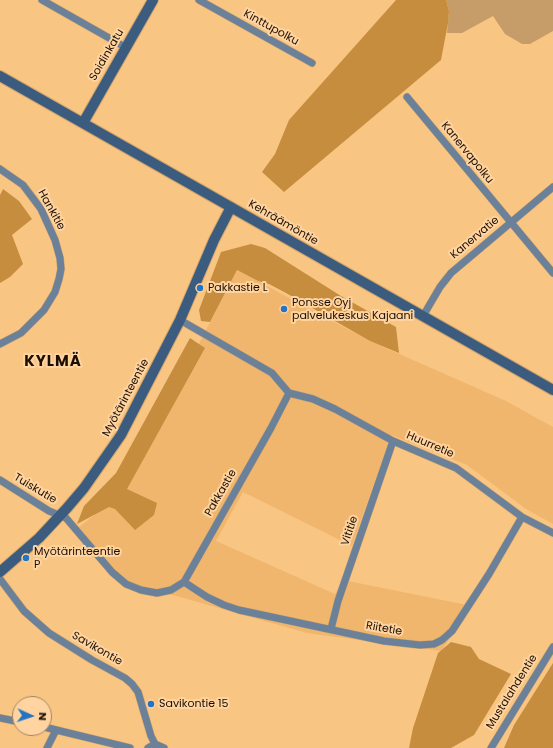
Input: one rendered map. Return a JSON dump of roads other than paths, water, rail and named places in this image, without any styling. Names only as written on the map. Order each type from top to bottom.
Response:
[{"type":"street","points":[[42,0],[125,47]]},
{"type":"street","name":"Soidinkatu","points":[[83,123],[153,0]]},
{"type":"street","name":"Kinttupolku","points":[[199,0],[312,63]]},
{"type":"street","name":"Kehräämöntie","points":[[0,76],[553,390]]},
{"type":"street","name":"Kanervapolku","points":[[407,97],[553,273]]},
{"type":"street","name":"Hankitie","points":[[0,169],[23,185],[41,209],[55,240],[60,258],[61,269],[55,292],[44,310],[21,333],[0,344]]},
{"type":"street","name":"Kanervatie","points":[[424,316],[440,288],[451,273],[553,187]]},
{"type":"street","name":"Myötärinteentie","points":[[0,572],[39,538],[84,488],[121,435],[180,320],[214,240],[231,207]]},
{"type":"street","points":[[180,320],[272,373],[289,393]]},
{"type":"street","name":"Huurretie","points":[[289,393],[313,399],[335,409],[393,441],[456,468],[522,517],[553,533]]},
{"type":"street","name":"Pakkastie","points":[[184,582],[271,428],[289,393]]},
{"type":"street","name":"Vititie","points":[[331,629],[338,601],[393,441]]},
{"type":"street","name":"Tuiskutie","points":[[0,480],[59,516]]},
{"type":"street","points":[[59,516],[66,518],[112,572],[126,584],[141,590],[157,593],[170,590],[184,582]]},
{"type":"street","name":"Riitetie","points":[[184,582],[207,597],[232,608],[277,619],[384,641],[420,645],[434,644],[442,640],[452,631],[489,574],[522,517]]},
{"type":"street","name":"Savikontie","points":[[0,579],[24,610],[48,633],[125,678],[132,684],[138,692],[151,736],[156,744]]},
{"type":"street","name":"Mustalahdentie","points":[[491,748],[553,647]]},
{"type":"street","points":[[1,720],[12,721]]},
{"type":"street","points":[[52,729],[130,748]]},
{"type":"street","points":[[47,748],[56,730]]},
{"type":"street","points":[[148,748],[156,744],[164,748]]},
{"type":"place","name":"Pakkastie L","points":[[200,288]]},
{"type":"place","name":"Ponsse Oyj palvelukeskus Kajaani","points":[[284,309]]},
{"type":"place","name":"Myötärinteentie P","points":[[26,558]]},
{"type":"place","name":"Savikontie 15","points":[[151,704]]},
{"type":"district","name":"KYLMÄ","points":[[53,362]]}]
